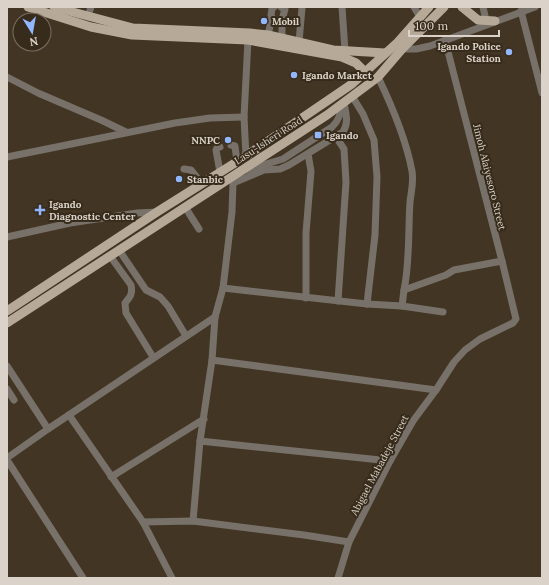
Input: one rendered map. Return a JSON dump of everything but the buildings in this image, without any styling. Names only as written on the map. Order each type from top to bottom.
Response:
[{"type":"main road","points":[[28,7],[91,27],[132,35],[248,40],[342,57],[356,63],[364,72]]},
{"type":"main road","points":[[54,7],[134,28],[250,33],[268,35],[333,50],[385,53]]},
{"type":"main road","name":"Lasu-Isheri Road","points":[[7,311],[157,212],[237,162],[352,84],[398,42],[429,7]]},
{"type":"main road","name":"Lasu-Isheri Road","points":[[7,323],[185,207],[232,180],[242,171],[340,106],[378,76],[402,49],[444,7]]},
{"type":"main road","points":[[462,7],[478,20],[490,21]]},
{"type":"street","points":[[88,16],[91,7]]},
{"type":"street","points":[[268,35],[272,17],[272,8],[274,7]]},
{"type":"street","points":[[281,7],[285,9],[282,17],[282,38]]},
{"type":"street","points":[[342,7],[344,51]]},
{"type":"street","points":[[414,7],[420,17]]},
{"type":"street","points":[[483,7],[490,21]]},
{"type":"street","points":[[402,49],[416,49],[445,40],[490,21],[535,7]]},
{"type":"street","points":[[299,42],[302,8]]},
{"type":"street","points":[[521,11],[542,93]]},
{"type":"street","points":[[246,156],[244,117],[248,40]]},
{"type":"street","name":"Jimoh Alaiyesoro Street","points":[[445,40],[516,320]]},
{"type":"street","points":[[378,76],[397,120],[413,173],[410,200],[408,270],[402,306]]},
{"type":"street","points":[[7,77],[38,93],[126,132]]},
{"type":"street","points":[[352,96],[363,114],[374,140],[377,177],[375,235],[367,304]]},
{"type":"street","points":[[192,521],[200,441],[212,360],[216,317],[223,288],[232,212],[232,180],[264,170],[280,169],[336,137],[343,132],[347,125],[347,116],[340,106]]},
{"type":"street","points":[[242,171],[283,159],[326,131],[338,121],[341,113],[340,106]]},
{"type":"street","points":[[7,157],[101,139],[126,132],[210,118],[244,117]]},
{"type":"street","points":[[336,137],[344,149],[346,182],[338,301]]},
{"type":"street","points":[[231,146],[235,146],[237,162]]},
{"type":"street","points":[[220,147],[216,150],[220,172]]},
{"type":"street","points":[[306,298],[306,233],[311,171],[308,154]]},
{"type":"street","points":[[184,169],[191,170],[202,184]]},
{"type":"street","points":[[185,207],[199,229]]},
{"type":"street","points":[[7,236],[70,223],[138,213],[157,212]]},
{"type":"street","points":[[120,250],[146,290],[160,297],[168,306],[186,336]]},
{"type":"street","points":[[110,256],[132,285],[132,296],[125,303],[126,313],[154,357]]},
{"type":"street","points":[[404,290],[464,268],[502,261]]},
{"type":"street","points":[[223,288],[306,298],[402,306],[443,312]]},
{"type":"street","points":[[83,578],[7,459],[48,429],[216,317]]},
{"type":"street","name":"Abigael Mabadeje Street","points":[[338,578],[349,542],[390,461],[413,421],[454,362],[465,350],[480,339],[516,320]]},
{"type":"street","points":[[212,360],[436,390]]},
{"type":"street","points":[[7,366],[48,429]]},
{"type":"street","points":[[7,389],[14,400]]},
{"type":"street","points":[[69,415],[143,522],[172,578]]},
{"type":"street","points":[[112,477],[204,419]]},
{"type":"street","points":[[200,441],[390,461]]},
{"type":"street","points":[[143,522],[192,521],[349,542]]},
{"type":"place","name":"Mobil","points":[[264,21]]},
{"type":"place","name":"Igando Police Station","points":[[509,52]]},
{"type":"place","name":"Igando Market","points":[[294,75]]},
{"type":"place","name":"Igando","points":[[318,135]]},
{"type":"place","name":"NNPC","points":[[228,140]]},
{"type":"place","name":"Stanbic","points":[[179,179]]},
{"type":"place","name":"Igando Diagnostic Center","points":[[40,210]]}]
